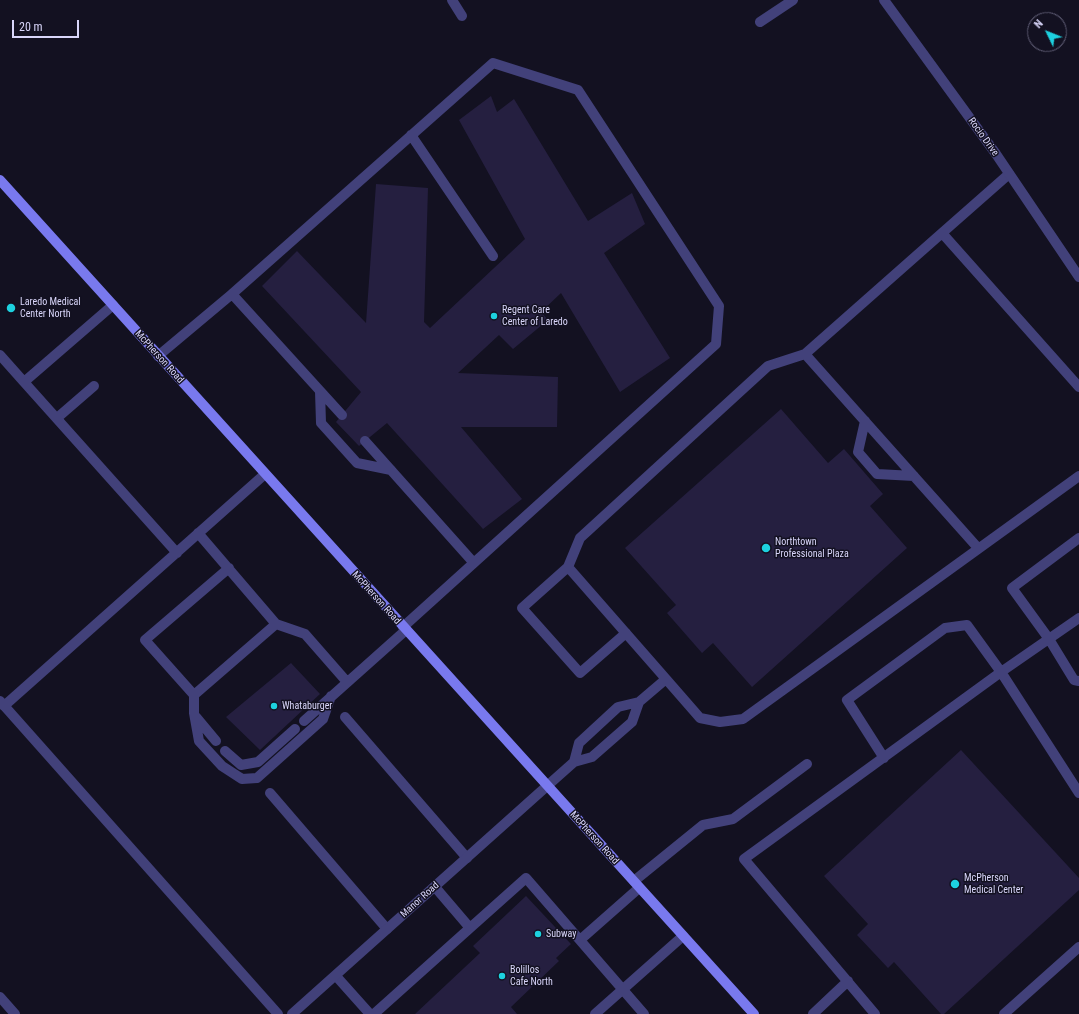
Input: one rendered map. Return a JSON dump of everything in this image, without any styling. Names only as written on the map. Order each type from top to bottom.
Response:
[{"type":"main road","name":"McPherson Road","points":[[0,180],[404,629],[754,1014]]},
{"type":"street","points":[[452,0],[462,16]]},
{"type":"street","points":[[760,22],[792,0]]},
{"type":"street","name":"Rocio Drive","points":[[884,0],[1009,174],[1079,276]]},
{"type":"street","points":[[158,356],[232,294],[493,63],[578,90],[719,306],[716,344],[473,562],[404,629],[304,721]]},
{"type":"street","points":[[411,135],[493,256]]},
{"type":"street","points":[[626,633],[580,673],[522,608],[568,567],[580,538],[768,366],[805,354],[1009,174]]},
{"type":"street","points":[[942,233],[1079,387]]},
{"type":"street","points":[[232,294],[342,415]]},
{"type":"street","points":[[24,382],[113,306]]},
{"type":"street","points":[[805,354],[978,548]]},
{"type":"street","points":[[0,355],[177,553]]},
{"type":"street","points":[[57,418],[94,386]]},
{"type":"street","points":[[320,391],[321,423],[336,440],[357,463],[391,470]]},
{"type":"street","points":[[865,421],[858,452],[877,474],[914,476]]},
{"type":"street","points":[[365,441],[473,562]]},
{"type":"street","points":[[265,474],[177,553],[2,704],[278,1014]]},
{"type":"street","points":[[568,567],[700,718],[720,722],[743,718],[1079,476]]},
{"type":"street","points":[[198,533],[276,624],[305,634],[347,682]]},
{"type":"street","points":[[1079,538],[1012,588],[1049,639],[1074,680],[1079,681]]},
{"type":"street","points":[[228,568],[146,640],[194,695],[194,714],[199,741],[222,766],[242,779],[257,778],[323,719],[331,696]]},
{"type":"street","points":[[875,1014],[744,859],[1001,672],[1079,618]]},
{"type":"street","points":[[194,695],[276,624]]},
{"type":"street","points":[[884,758],[847,700],[945,628],[967,625],[1001,672],[1079,793]]},
{"type":"street","points":[[574,762],[579,743],[618,707],[639,702],[666,679]]},
{"type":"street","points":[[574,762],[592,757],[632,722],[639,702]]},
{"type":"street","points":[[194,714],[216,741]]},
{"type":"street","points":[[345,717],[467,858]]},
{"type":"street","points":[[225,751],[241,765],[258,762],[295,729]]},
{"type":"street","name":"Manor Road","points":[[292,1014],[574,762]]},
{"type":"street","points":[[580,940],[636,885],[703,825],[733,819],[807,764]]},
{"type":"street","points":[[270,793],[387,929]]},
{"type":"street","points":[[374,1014],[526,878],[644,1014]]},
{"type":"street","points":[[435,887],[470,928]]},
{"type":"street","points":[[595,1014],[683,936]]},
{"type":"street","points":[[1004,1014],[1079,947]]},
{"type":"street","points":[[336,976],[370,1014]]},
{"type":"street","points":[[813,1014],[848,981]]},
{"type":"street","points":[[0,997],[15,1014]]},
{"type":"building","name":"Regent Care Center of Laredo","points":[[491,96],[497,112],[514,99],[588,221],[632,193],[645,224],[604,253],[670,358],[620,392],[561,293],[541,312],[548,320],[513,349],[499,335],[458,373],[558,377],[557,427],[461,427],[522,499],[483,529],[387,423],[359,446],[336,422],[361,392],[262,286],[297,251],[366,323],[376,184],[428,188],[424,322],[430,328],[525,239],[459,120]]},
{"type":"building","name":"Northtown Professional Plaza","points":[[781,409],[828,463],[844,449],[883,494],[870,506],[907,548],[752,687],[713,643],[702,653],[667,613],[676,605],[625,548]]},
{"type":"building","name":"Whataburger","points":[[291,663],[320,694],[260,750],[226,717]]},
{"type":"building","name":"McPherson Medical Center","points":[[961,750],[1079,878],[1079,890],[944,1014],[941,1014],[894,962],[888,968],[857,935],[868,924],[824,876]]},
{"type":"building","points":[[526,896],[571,944],[556,958],[559,961],[511,1007],[517,1014],[415,1014],[480,953],[473,946]]},
{"type":"place","name":"Laredo Medical Center North","points":[[11,308]]},
{"type":"place","name":"Regent Care Center of Laredo","points":[[494,316]]},
{"type":"place","name":"Northtown Professional Plaza","points":[[766,548]]},
{"type":"place","name":"Whataburger","points":[[274,706]]},
{"type":"place","name":"McPherson Medical Center","points":[[955,884]]},
{"type":"place","name":"Subway","points":[[538,934]]},
{"type":"place","name":"Bolillos Cafe North","points":[[502,976]]}]
